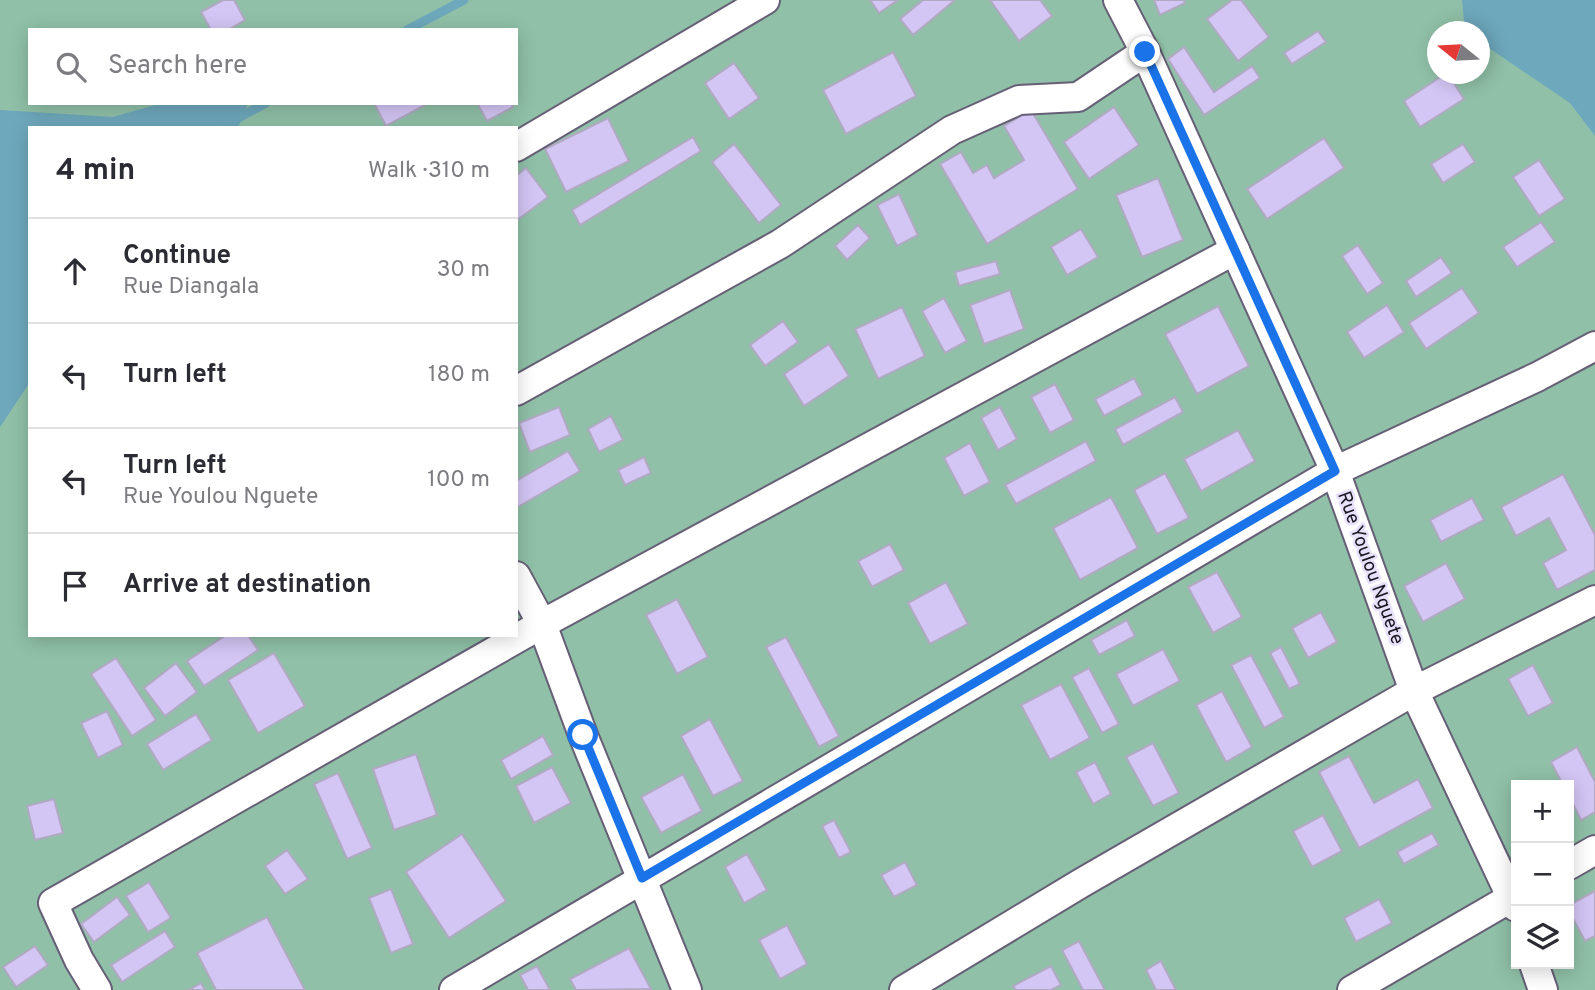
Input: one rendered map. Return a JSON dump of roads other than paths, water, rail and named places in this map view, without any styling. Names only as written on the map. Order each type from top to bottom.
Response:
[{"type":"street","points":[[518,146],[765,0]]},
{"type":"street","name":"Rue Youlou Nguete","points":[[1118,0],[1145,52],[1335,471],[1414,691],[1511,891]]},
{"type":"street","points":[[518,390],[780,243],[951,130],[1019,100],[1078,97],[1145,52]]},
{"type":"street","points":[[97,990],[79,960],[53,903],[542,624],[1235,250]]},
{"type":"street","points":[[454,990],[1335,471],[1537,377],[1595,346]]},
{"type":"street","points":[[518,580],[542,624],[583,735],[687,990]]},
{"type":"street","points":[[904,990],[1083,882],[1414,691],[1595,600]]},
{"type":"street","points":[[1574,862],[1595,850]]},
{"type":"street","points":[[1352,990],[1511,901]]},
{"type":"street","points":[[1536,969],[1543,990]]},
{"type":"water","points":[[1462,0],[1595,0],[1595,136],[1570,103],[1490,49],[1490,21],[1464,21]]},
{"type":"water","points":[[155,105],[247,105],[239,126],[28,126],[28,385],[0,427],[0,110],[113,117]]},
{"type":"waterway","points":[[411,28],[464,0]]},
{"type":"waterway","points":[[224,126],[262,105]]}]
